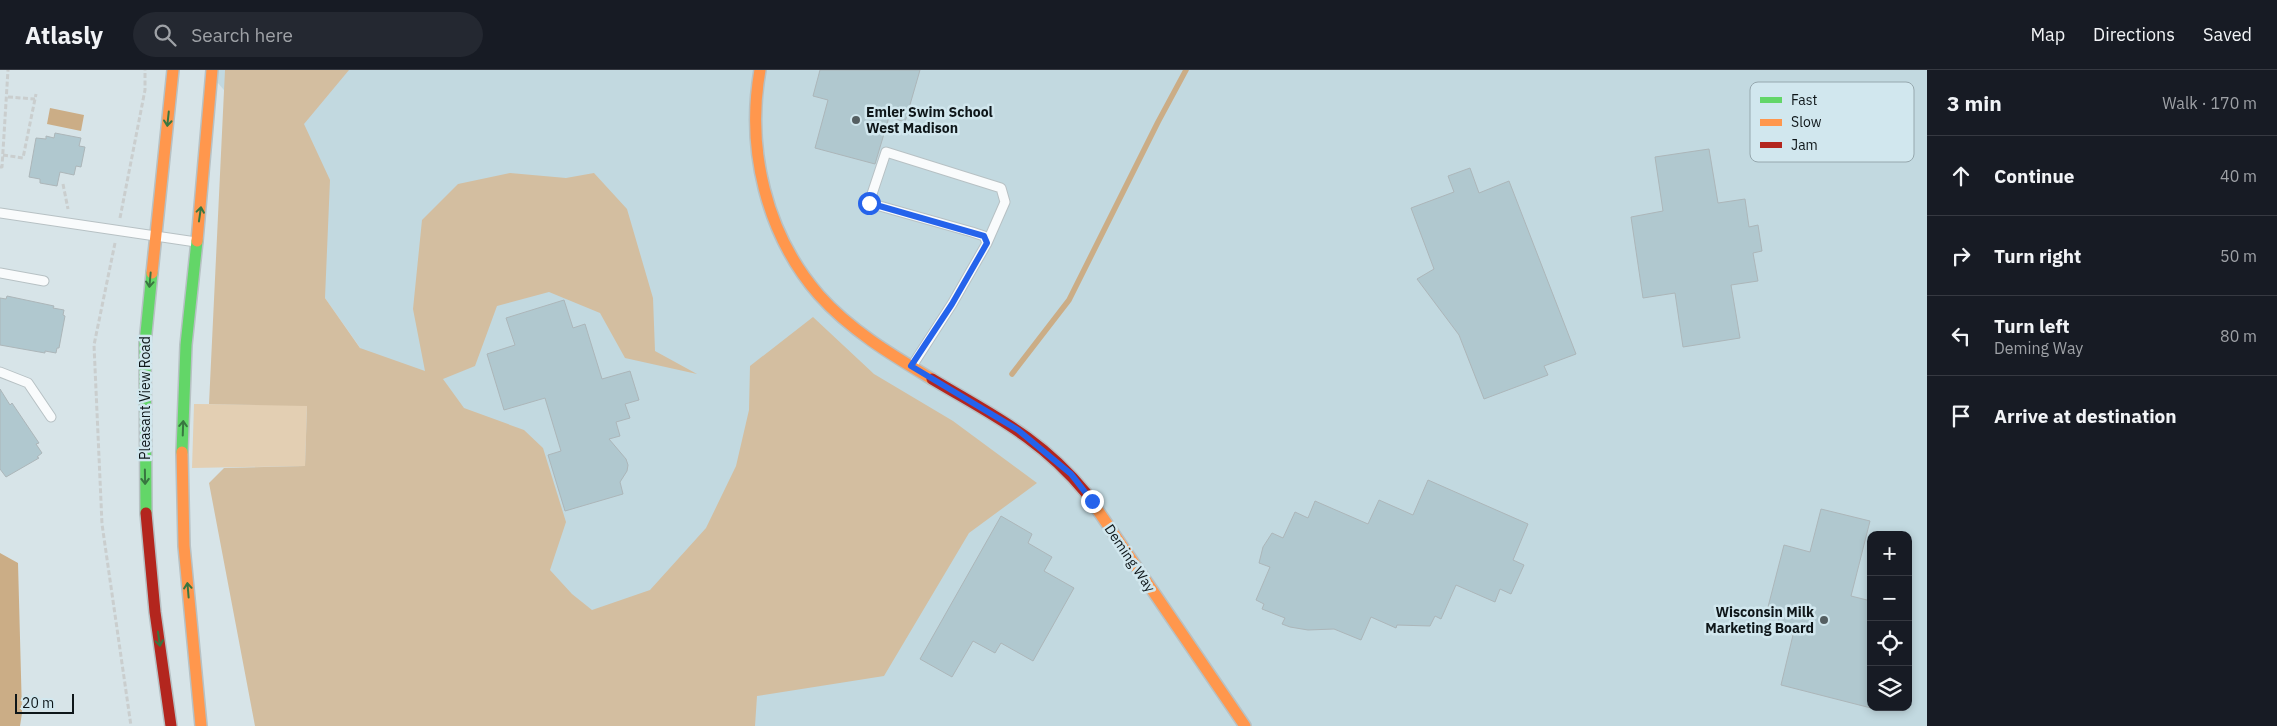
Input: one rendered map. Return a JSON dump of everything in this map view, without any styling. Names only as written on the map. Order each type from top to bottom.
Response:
[{"type":"main road","name":"Pleasant View Road","points":[[171,726],[155,612],[146,526],[144,343],[173,70]]},
{"type":"main road","points":[[201,726],[184,546],[182,462],[186,345],[204,182],[212,70]]},
{"type":"main road","name":"Deming Way","points":[[760,70],[754,105],[755,145],[768,206],[788,253],[813,288],[853,328],[911,366],[1018,430],[1071,474],[1092,501],[1245,726]]},
{"type":"lane","points":[[911,366],[952,304],[987,243],[1005,202],[1002,188],[886,152],[869,203],[984,236],[987,243]]},
{"type":"lane","points":[[0,213],[196,242]]},
{"type":"lane","points":[[0,273],[44,281]]},
{"type":"lane","points":[[0,372],[28,383],[51,417]]},
{"type":"path","points":[[0,167],[2,167],[8,97],[8,70]]},
{"type":"path","points":[[120,217],[145,90],[145,70]]},
{"type":"path","points":[[3,155],[23,158],[36,94]]},
{"type":"path","points":[[8,97],[35,99]]},
{"type":"path","points":[[63,184],[68,209]]},
{"type":"path","points":[[115,242],[94,345],[102,524],[131,726]]},
{"type":"shaded area","points":[[207,70],[1927,70],[1927,726],[597,726],[392,393],[325,298],[305,186]]},
{"type":"shaded area","points":[[225,70],[349,70],[304,124],[330,180],[325,298],[360,348],[425,371],[413,309],[422,220],[458,184],[510,173],[566,178],[594,173],[627,209],[653,298],[655,351],[697,374],[625,358],[600,313],[549,292],[497,306],[475,366],[443,379],[464,408],[524,430],[543,448],[566,522],[550,570],[572,594],[592,610],[650,590],[706,528],[736,466],[749,410],[750,366],[813,317],[874,374],[953,421],[1037,483],[969,533],[884,676],[757,696],[755,726],[255,726],[209,483],[224,468],[305,466],[307,406],[209,404]]},
{"type":"shaded area","points":[[50,108],[84,115],[81,131],[47,124]]},
{"type":"shaded area","points":[[194,404],[307,405],[305,466],[192,468]]},
{"type":"shaded area","points":[[0,553],[18,563],[22,713],[20,726],[0,726]]},
{"type":"building","name":"Emler Swim School West Madison","points":[[820,70],[920,70],[905,122],[889,117],[875,164],[815,148],[828,100],[813,96]]},
{"type":"building","points":[[55,133],[81,138],[79,146],[85,147],[81,167],[76,166],[74,175],[60,172],[57,186],[40,183],[40,179],[29,177],[36,138],[46,139],[46,136],[54,138]]},
{"type":"building","points":[[1709,149],[1718,203],[1745,199],[1749,227],[1758,225],[1762,251],[1753,253],[1758,281],[1731,285],[1740,338],[1683,347],[1675,293],[1643,298],[1631,217],[1663,211],[1655,157]]},
{"type":"building","points":[[1470,168],[1479,193],[1509,181],[1576,354],[1544,366],[1548,375],[1484,399],[1459,335],[1417,279],[1434,269],[1411,208],[1454,192],[1448,176]]},
{"type":"building","points":[[7,296],[64,310],[63,315],[65,316],[59,348],[57,348],[56,353],[45,351],[45,353],[0,345],[0,298],[6,299]]},
{"type":"building","points":[[564,300],[573,328],[585,324],[602,379],[630,371],[639,400],[625,404],[630,418],[616,422],[620,436],[609,439],[626,459],[628,465],[627,471],[620,482],[623,494],[565,511],[548,455],[561,451],[545,398],[504,410],[487,354],[515,345],[506,318]]},
{"type":"building","points":[[0,389],[10,405],[12,403],[39,443],[36,444],[42,453],[37,457],[39,458],[6,477],[0,469]]},
{"type":"building","points":[[1428,480],[1528,524],[1513,560],[1524,565],[1511,594],[1500,589],[1495,602],[1456,585],[1441,619],[1435,616],[1430,626],[1397,625],[1396,628],[1371,617],[1361,640],[1334,629],[1308,630],[1290,627],[1282,624],[1285,618],[1262,609],[1264,604],[1256,600],[1270,567],[1259,563],[1263,547],[1272,533],[1283,538],[1295,512],[1308,518],[1315,501],[1368,524],[1379,500],[1413,515]]},
{"type":"building","name":"Wisconsin Milk Marketing Board","points":[[1821,509],[1870,521],[1851,596],[1867,600],[1867,707],[1781,685],[1793,635],[1776,630],[1781,610],[1768,607],[1784,545],[1810,552]]},
{"type":"building","points":[[1001,516],[1032,534],[1028,543],[1052,557],[1044,571],[1074,588],[1033,661],[1001,643],[995,653],[973,641],[952,677],[920,659]]},
{"type":"waterway","points":[[1012,374],[1069,300],[1186,70]]},
{"type":"traffic: fast","points":[[182,452],[186,345],[197,241]]},
{"type":"traffic: fast","points":[[146,513],[145,343],[152,273]]},
{"type":"traffic: slow","points":[[152,273],[173,70]]},
{"type":"traffic: slow","points":[[197,241],[212,70]]},
{"type":"traffic: slow","points":[[760,70],[756,100],[759,160],[764,189],[773,218],[785,245],[819,295],[844,320],[872,341],[932,379]]},
{"type":"traffic: slow","points":[[182,452],[184,546],[201,726]]},
{"type":"traffic: slow","points":[[1086,493],[1245,726]]},
{"type":"traffic: jam","points":[[932,379],[995,416],[1033,442],[1069,474],[1086,493]]},
{"type":"traffic: jam","points":[[146,513],[155,612],[171,726]]},
{"type":"place","name":"Emler Swim School West Madison","points":[[856,120]]},
{"type":"place","name":"Wisconsin Milk Marketing Board","points":[[1824,620]]},
{"type":"route","points":[[869,203],[984,236],[987,243],[952,304],[911,366],[1018,430],[1071,474],[1092,501]]}]
